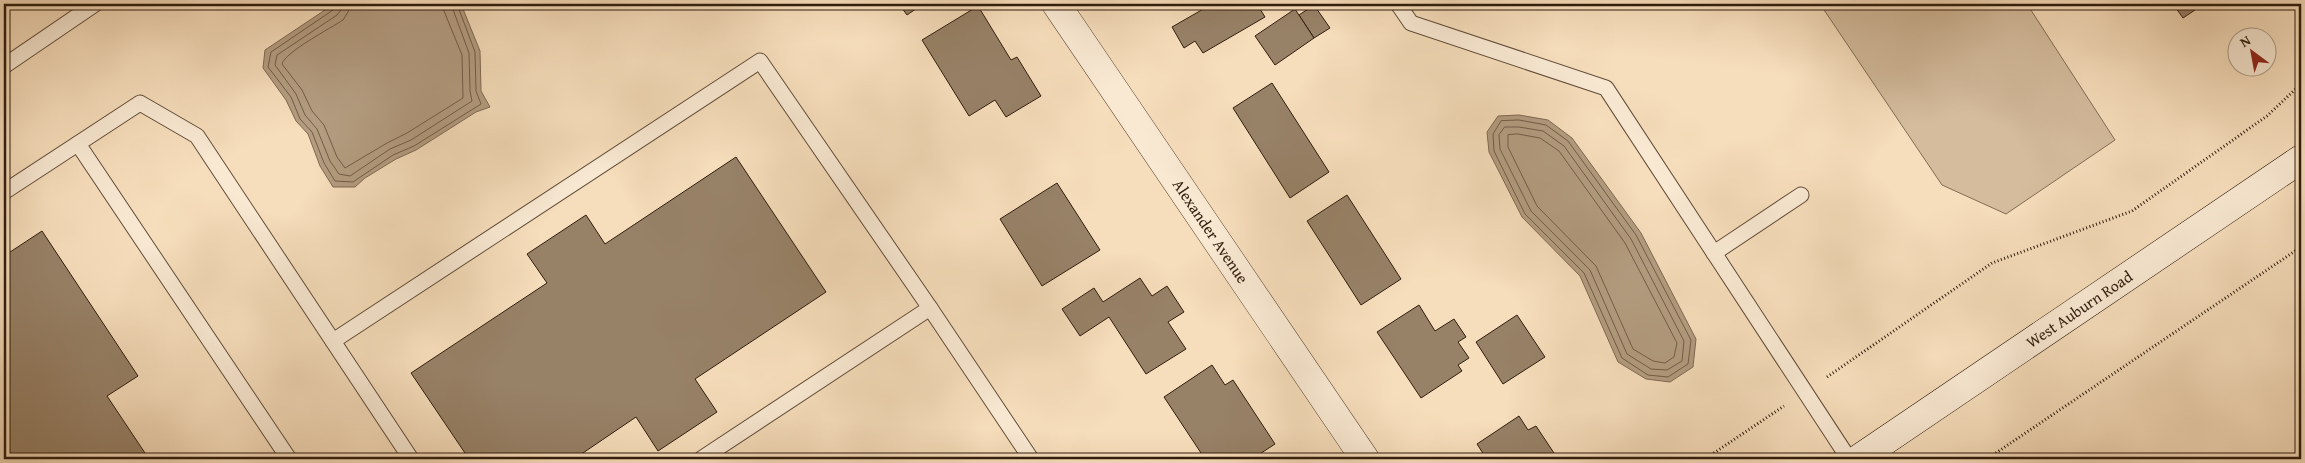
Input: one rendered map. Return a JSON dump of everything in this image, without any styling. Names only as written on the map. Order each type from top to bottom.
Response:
[{"type":"street","name":"Alexander Avenue","points":[[1056,4],[1365,459]]},
{"type":"street","name":"West Auburn Road","points":[[1858,459],[2301,160]]},
{"type":"lane","points":[[4,66],[95,4]]},
{"type":"lane","points":[[1398,4],[1411,22],[1606,88],[1849,459]]},
{"type":"lane","points":[[333,341],[760,61],[930,308],[1031,459]]},
{"type":"lane","points":[[4,192],[140,103],[197,136],[411,459]]},
{"type":"lane","points":[[78,144],[289,459]]},
{"type":"lane","points":[[1714,253],[1801,195]]},
{"type":"lane","points":[[700,459],[930,308]]},
{"type":"path","points":[[1827,377],[1992,263],[2132,211],[2267,116],[2301,84]]},
{"type":"path","points":[[1987,459],[2301,247]]},
{"type":"path","points":[[1705,459],[1780,409]]},
{"type":"shaded area","points":[[1820,4],[2027,4],[2115,140],[2006,214],[1942,185]]},
{"type":"water","points":[[334,4],[461,4],[480,51],[481,91],[490,107],[476,112],[416,150],[396,159],[365,178],[355,187],[333,187],[320,166],[308,134],[296,121],[286,100],[263,68],[265,50]]},
{"type":"water","points":[[1519,115],[1548,120],[1572,138],[1641,233],[1696,339],[1693,367],[1670,382],[1646,379],[1618,362],[1580,276],[1522,217],[1489,152],[1487,132],[1498,116]]},
{"type":"building","points":[[899,4],[923,4],[907,15]]},
{"type":"building","points":[[1212,4],[1257,4],[1265,17],[1203,53],[1195,41],[1184,48],[1172,27]]},
{"type":"building","points":[[2173,4],[2204,4],[2183,18]]},
{"type":"building","points":[[1314,5],[1330,28],[1314,38],[1299,15]]},
{"type":"building","points":[[978,6],[1011,60],[1017,57],[1041,96],[1006,117],[995,100],[969,116],[922,40]]},
{"type":"building","points":[[1295,9],[1314,38],[1275,65],[1255,36]]},
{"type":"building","points":[[1272,83],[1329,172],[1290,198],[1233,108]]},
{"type":"building","points":[[736,157],[826,292],[695,379],[717,412],[658,451],[636,417],[574,459],[469,459],[411,373],[547,283],[527,254],[586,215],[605,244]]},
{"type":"building","points":[[1057,183],[1100,250],[1042,286],[1000,219]]},
{"type":"building","points":[[1347,195],[1401,279],[1361,305],[1307,221]]},
{"type":"building","points":[[42,231],[138,376],[107,396],[149,459],[11,459],[4,449],[4,256]]},
{"type":"building","points":[[1140,278],[1152,296],[1167,286],[1184,312],[1168,322],[1186,349],[1146,374],[1109,317],[1080,336],[1062,309],[1094,288],[1103,302]]},
{"type":"building","points":[[1419,305],[1435,331],[1454,319],[1466,337],[1458,342],[1469,358],[1458,365],[1462,371],[1421,398],[1377,332]]},
{"type":"building","points":[[1517,315],[1545,357],[1503,384],[1476,342]]},
{"type":"building","points":[[1212,365],[1225,385],[1233,380],[1275,444],[1252,459],[1225,459],[1223,456],[1218,459],[1205,459],[1164,397]]},
{"type":"building","points":[[1519,416],[1528,430],[1536,426],[1558,459],[1484,459],[1486,458],[1477,444]]}]
